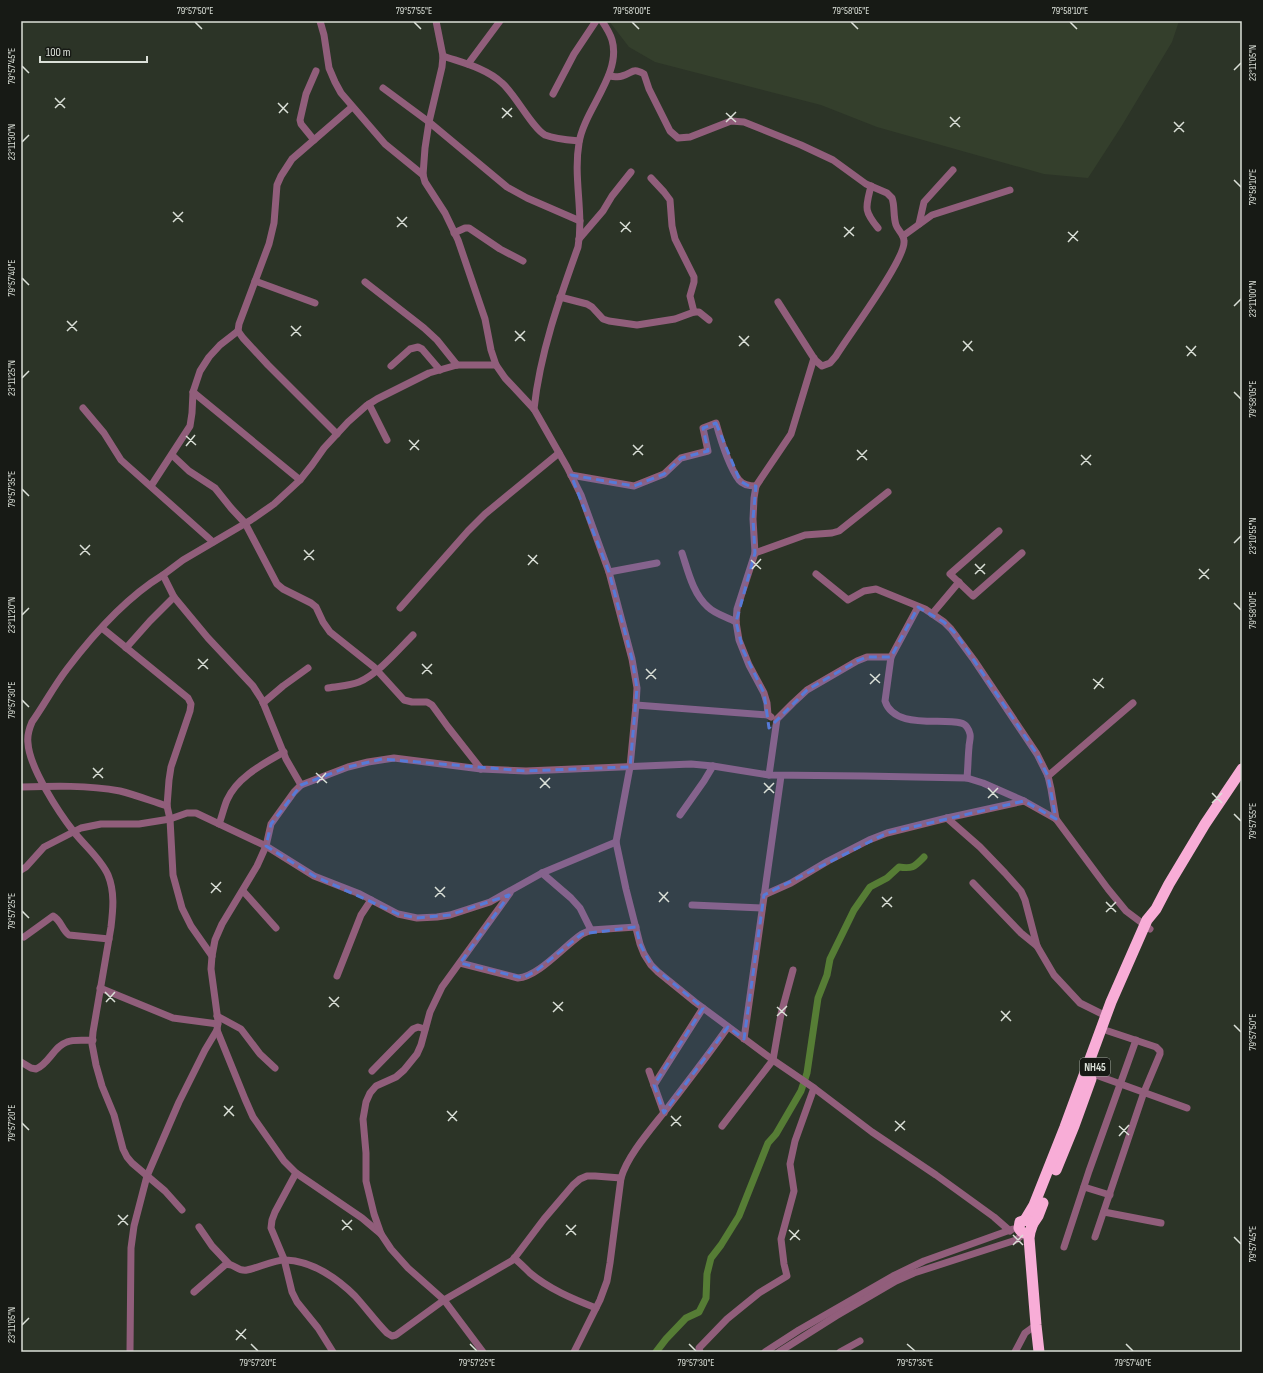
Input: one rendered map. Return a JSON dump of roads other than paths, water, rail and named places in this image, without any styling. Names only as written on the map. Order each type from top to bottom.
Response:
[{"type":"highway","name":"NH45","points":[[1023,1228],[1060,1142],[1106,1016],[1147,928],[1153,922],[1156,909],[1201,830],[1242,769]]},
{"type":"highway","name":"NH45","points":[[1023,1228],[1038,1216],[1074,1126],[1113,1016],[1147,928]]},
{"type":"highway","points":[[1023,1228],[1039,1352]]},
{"type":"street","points":[[320,21],[330,68],[335,82],[352,107],[385,144],[423,175]]},
{"type":"street","points":[[436,21],[443,56],[442,67],[429,122],[423,162],[423,175],[425,182],[445,213],[454,233],[485,319],[491,350],[496,365],[505,378],[534,409],[581,495],[609,572],[632,659],[637,688],[636,705],[630,767],[616,842],[626,889],[644,954],[651,965],[658,972],[728,1028],[814,1088],[872,1132],[936,1175],[994,1217],[1023,1228]]},
{"type":"street","points":[[468,64],[500,21]]},
{"type":"street","points":[[553,94],[574,54],[596,21]]},
{"type":"street","points":[[534,409],[539,374],[549,334],[560,297],[578,248],[580,221],[577,158],[579,142],[584,124],[608,76],[613,61],[612,40],[602,21]]},
{"type":"street","points":[[443,56],[468,64],[490,74],[504,84],[536,127],[544,134],[579,142]]},
{"type":"street","points":[[608,76],[622,77],[634,70],[644,74],[649,89],[670,131],[678,138],[690,137],[731,121],[738,120],[801,145],[833,160],[871,186],[887,193],[892,198],[896,225],[903,236],[903,247],[891,273],[830,363],[822,366],[814,358],[778,302]]},
{"type":"street","points":[[314,140],[301,124],[300,120],[306,94],[316,71]]},
{"type":"street","points":[[383,88],[429,122],[507,187],[527,198],[580,221]]},
{"type":"street","points":[[338,434],[268,365],[238,331],[239,324],[272,234],[277,185],[286,167],[292,159],[352,107]]},
{"type":"street","points":[[919,224],[924,202],[952,170]]},
{"type":"street","points":[[579,239],[603,211],[612,196],[631,172]]},
{"type":"street","points":[[651,178],[670,200],[672,226],[675,239],[694,277],[690,296],[694,312]]},
{"type":"street","points":[[871,186],[866,207],[867,213],[878,228]]},
{"type":"street","points":[[903,236],[932,215],[1010,190]]},
{"type":"street","points":[[454,233],[465,228],[470,228],[500,249],[523,261]]},
{"type":"street","points":[[255,281],[315,303]]},
{"type":"street","points":[[365,282],[424,328],[437,340],[457,365]]},
{"type":"street","points":[[560,297],[587,304],[592,307],[603,319],[609,321],[637,325],[675,319],[694,312],[699,312],[709,320]]},
{"type":"street","points":[[151,486],[190,426],[193,392],[200,371],[209,357],[220,345],[238,331]]},
{"type":"street","points":[[391,366],[410,349],[418,347],[422,349],[440,370]]},
{"type":"street","points":[[768,715],[764,693],[739,640],[736,622],[737,609],[755,552],[753,519],[756,486],[791,434],[814,358]]},
{"type":"street","points":[[182,1210],[165,1191],[127,1157],[123,1150],[114,1115],[102,1086],[92,1040],[113,909],[111,884],[108,874],[100,862],[73,831],[44,785],[30,756],[27,743],[28,732],[32,722],[67,669],[102,628],[127,603],[183,560],[245,524],[274,504],[300,480],[324,448],[358,412],[369,404],[429,373],[457,365],[496,365]]},
{"type":"street","points":[[193,392],[300,480]]},
{"type":"street","points":[[369,404],[387,440]]},
{"type":"street","points":[[83,408],[104,433],[121,460],[213,542]]},
{"type":"street","points":[[571,475],[634,486],[664,474],[681,458],[708,451],[703,428],[716,423],[723,446],[740,481],[749,486],[756,486]]},
{"type":"street","points":[[400,608],[468,531],[485,514],[559,453]]},
{"type":"street","points":[[172,455],[189,471],[215,488],[245,524],[276,584],[283,590],[311,603],[316,607],[323,622],[330,632],[377,670],[404,700],[412,702],[427,702],[432,705],[481,769]]},
{"type":"street","points":[[755,552],[805,535],[839,531],[888,492]]},
{"type":"street","points":[[999,531],[950,574],[972,596],[1022,553]]},
{"type":"street","points":[[682,553],[696,592],[703,602],[715,612],[736,622]]},
{"type":"street","points":[[609,572],[657,563]]},
{"type":"street","points":[[816,574],[848,600],[864,591],[876,590],[925,609],[951,628],[1037,754],[1048,776],[1056,819]]},
{"type":"street","points":[[163,575],[174,598],[208,638],[253,686],[263,703],[292,770],[301,785]]},
{"type":"street","points":[[932,614],[959,582]]},
{"type":"street","points":[[126,648],[150,621],[174,598]]},
{"type":"street","points":[[918,607],[892,657],[885,693],[885,701],[887,707],[893,712],[911,720],[961,723],[965,725],[970,735],[967,778]]},
{"type":"street","points":[[102,628],[188,698],[191,704],[171,767],[167,806],[170,819],[173,875],[182,908],[191,926],[212,956]]},
{"type":"street","points":[[328,688],[360,682],[377,670],[413,635]]},
{"type":"street","points":[[768,776],[777,720],[793,703],[807,690],[857,661],[867,657],[892,657]]},
{"type":"street","points":[[263,703],[308,668]]},
{"type":"street","points":[[1048,776],[1132,703]]},
{"type":"street","points":[[636,705],[768,715],[777,720]]},
{"type":"street","points":[[219,824],[227,800],[234,790],[252,771],[284,752]]},
{"type":"street","points":[[381,1234],[362,1218],[296,1173],[284,1161],[253,1117],[218,1027],[211,969],[215,940],[222,924],[257,866],[266,846],[271,824],[294,792],[301,785],[309,781],[348,767],[382,759],[394,758],[481,769],[526,771],[691,764],[714,766],[768,776],[967,778],[983,783],[1024,801],[1056,819],[1126,911],[1147,928]]},
{"type":"street","points":[[680,814],[714,766]]},
{"type":"street","points":[[744,1038],[781,776]]},
{"type":"street","points":[[21,787],[44,785],[76,786],[119,791],[167,806]]},
{"type":"street","points":[[764,895],[869,840],[887,833],[1024,801]]},
{"type":"street","points":[[21,870],[26,867],[44,847],[73,831],[102,824],[138,824],[170,819],[187,813],[196,813],[266,846],[314,876],[371,900],[398,914],[417,918],[450,915],[490,902],[542,873],[616,842]]},
{"type":"street","points":[[946,818],[980,847],[1020,891],[1025,900],[1037,946],[1054,975],[1080,1003],[1106,1016]]},
{"type":"street","points":[[542,873],[571,898],[580,908],[590,930]]},
{"type":"street","points":[[972,883],[1021,933],[1037,946]]},
{"type":"street","points":[[483,1352],[444,1300],[404,1263],[391,1249],[381,1234],[374,1214],[366,1181],[366,1153],[363,1119],[366,1102],[370,1093],[376,1086],[396,1077],[418,1054],[430,1012],[442,987],[512,890]]},
{"type":"street","points":[[242,891],[276,928]]},
{"type":"street","points":[[337,976],[359,921],[371,900]]},
{"type":"street","points":[[692,905],[762,908]]},
{"type":"street","points":[[24,937],[53,916],[56,917],[65,932],[69,935],[109,939]]},
{"type":"street","points":[[460,964],[523,978],[536,971],[576,938],[590,930],[636,927]]},
{"type":"street","points":[[722,1126],[774,1060],[781,1014],[793,970]]},
{"type":"street","points":[[100,988],[173,1018],[218,1027]]},
{"type":"street","points":[[654,1085],[703,1008]]},
{"type":"street","points":[[217,1016],[241,1030],[260,1054],[275,1068]]},
{"type":"street","points":[[130,1352],[131,1248],[134,1226],[147,1176],[179,1102],[218,1027]]},
{"type":"street","points":[[372,1071],[412,1029],[418,1027],[425,1029]]},
{"type":"street","points":[[574,1352],[596,1308],[607,1281],[621,1178],[627,1162],[728,1028]]},
{"type":"street","points":[[1095,1237],[1144,1092],[1160,1051],[1156,1047],[1108,1031]]},
{"type":"street","points":[[21,1062],[31,1068],[36,1069],[39,1068],[66,1042],[92,1040]]},
{"type":"street","points":[[1064,1247],[1136,1040]]},
{"type":"street","points":[[649,1072],[664,1113]]},
{"type":"street","points":[[1093,1074],[1187,1108]]},
{"type":"street","points":[[700,1352],[699,1348],[727,1319],[759,1293],[787,1276],[781,1239],[794,1191],[790,1164],[795,1141],[814,1088]]},
{"type":"street","points":[[296,1173],[275,1212],[271,1228],[284,1259],[292,1292],[297,1302],[318,1328],[333,1352]]},
{"type":"street","points":[[199,1227],[212,1246],[228,1264],[231,1264],[236,1269],[246,1270],[284,1259],[303,1263],[328,1273],[355,1296],[387,1334],[392,1336],[396,1335],[444,1300],[504,1266],[514,1258],[544,1219],[580,1179],[587,1176],[621,1178]]},
{"type":"street","points":[[1084,1187],[1110,1195]]},
{"type":"street","points":[[1104,1212],[1161,1223]]},
{"type":"street","points":[[765,1352],[799,1330],[893,1276],[924,1261],[1023,1228]]},
{"type":"street","points":[[779,1352],[836,1316],[914,1273],[1016,1240],[1023,1228]]},
{"type":"street","points":[[514,1258],[530,1273],[544,1283],[567,1296],[596,1308]]},
{"type":"street","points":[[194,1292],[228,1264]]},
{"type":"street","points":[[1015,1352],[1025,1333],[1036,1325]]},
{"type":"street","points":[[840,1352],[860,1341]]},
{"type":"waterway","points":[[656,1352],[686,1318],[699,1312],[706,1298],[707,1274],[711,1258],[739,1216],[768,1143],[776,1134],[801,1091],[807,1073],[818,998],[827,975],[830,959],[854,910],[870,887],[887,878],[899,867],[907,868],[913,866],[924,857]]}]
